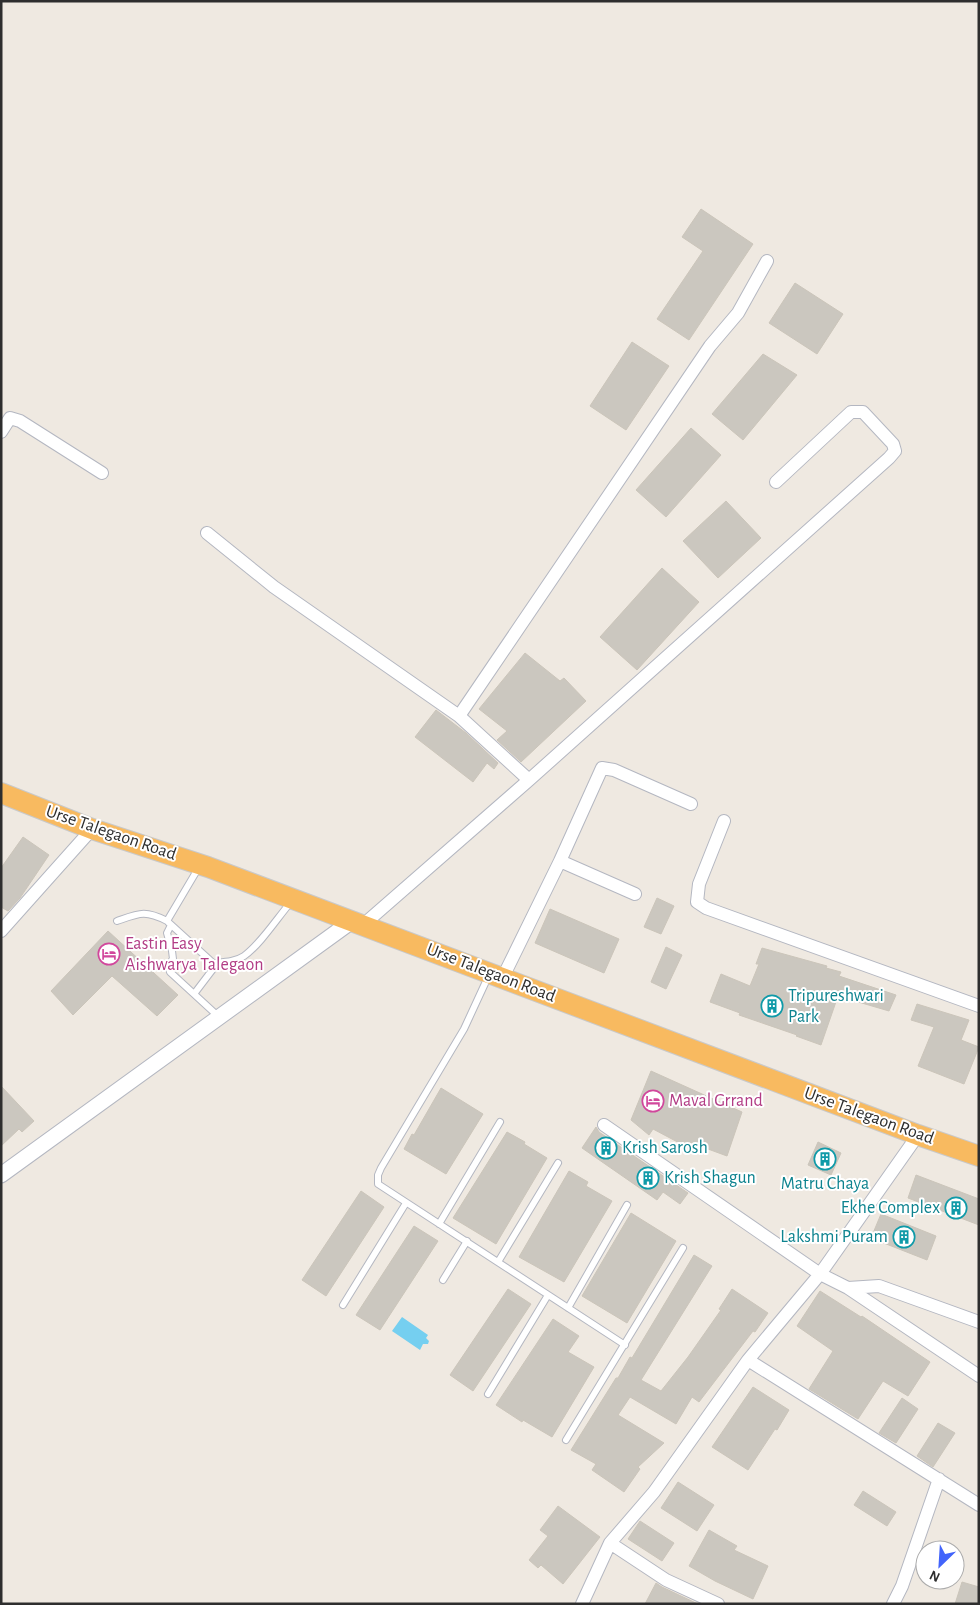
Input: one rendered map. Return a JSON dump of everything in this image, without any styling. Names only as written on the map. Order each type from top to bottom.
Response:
[{"type":"highway","name":"Urse Talegaon Road","points":[[1,793],[92,829],[201,864],[918,1135],[979,1156]]},
{"type":"street","points":[[459,716],[710,346],[738,313],[767,261]]},
{"type":"street","points":[[1,1174],[219,1017],[357,923],[530,780],[889,458],[895,451],[893,444],[863,412],[851,412],[776,482]]},
{"type":"street","points":[[1,432],[10,418],[20,421],[102,473]]},
{"type":"street","points":[[207,533],[274,587],[459,716],[530,780]]},
{"type":"street","points":[[497,975],[560,860],[602,768],[614,770],[691,804]]},
{"type":"street","points":[[724,821],[699,884],[696,902],[706,908],[979,1006]]},
{"type":"street","points":[[1,930],[92,829]]},
{"type":"street","points":[[560,860],[635,894]]},
{"type":"street","points":[[604,1125],[820,1274],[848,1288],[979,1376]]},
{"type":"street","points":[[582,1604],[610,1543],[654,1492],[748,1360],[820,1274],[918,1135]]},
{"type":"street","points":[[848,1288],[879,1286],[979,1322]]},
{"type":"street","points":[[748,1360],[979,1505]]},
{"type":"street","points":[[893,1604],[902,1586],[939,1479]]},
{"type":"street","points":[[610,1543],[666,1580],[718,1604]]},
{"type":"lane","points":[[201,864],[169,923],[167,933],[173,960],[168,965],[170,972],[219,1017]]},
{"type":"lane","points":[[117,921],[135,915],[150,913],[169,923],[214,963],[231,962],[244,956],[259,941],[293,899]]},
{"type":"lane","points":[[194,994],[213,969],[214,963]]},
{"type":"lane","points":[[497,975],[381,1168],[378,1184],[625,1345]]},
{"type":"lane","points":[[439,1224],[500,1122]]},
{"type":"lane","points":[[498,1262],[558,1163]]},
{"type":"lane","points":[[342,1306],[406,1203]]},
{"type":"lane","points":[[568,1308],[627,1205]]},
{"type":"lane","points":[[443,1280],[466,1241]]},
{"type":"lane","points":[[566,1440],[684,1248]]},
{"type":"lane","points":[[488,1394],[548,1296]]},
{"type":"water","points":[[402,1317],[428,1335],[426,1338],[429,1341],[428,1344],[423,1344],[420,1350],[392,1331]]},
{"type":"building","points":[[701,209],[753,244],[689,340],[657,319],[703,251],[682,237]]},
{"type":"building","points":[[795,283],[843,314],[817,354],[769,323]]},
{"type":"building","points":[[632,342],[669,366],[626,430],[590,406]]},
{"type":"building","points":[[763,354],[797,375],[743,440],[712,414]]},
{"type":"building","points":[[691,428],[721,455],[666,517],[636,490]]},
{"type":"building","points":[[726,501],[761,538],[718,578],[683,541]]},
{"type":"building","points":[[662,568],[699,602],[637,670],[600,637]]},
{"type":"building","points":[[525,653],[560,681],[564,678],[586,701],[521,762],[497,740],[507,731],[479,709]]},
{"type":"building","points":[[436,710],[466,733],[498,763],[494,769],[487,763],[473,782],[415,737]]},
{"type":"building","points":[[23,837],[49,855],[20,898],[8,911],[1,907],[1,868]]},
{"type":"building","points":[[657,898],[674,906],[661,934],[644,927]]},
{"type":"building","points":[[550,909],[619,939],[604,973],[535,943]]},
{"type":"building","name":"Eastin Easy Aishwarya Talegaon","points":[[108,931],[178,995],[157,1016],[112,976],[73,1015],[51,991]]},
{"type":"building","points":[[666,947],[682,955],[666,989],[651,982]]},
{"type":"building","points":[[762,948],[827,966],[826,968],[841,972],[839,976],[896,995],[889,1011],[838,996],[821,1045],[739,1015],[740,1013],[710,1002],[721,974],[750,986],[759,964],[756,964]]},
{"type":"building","points":[[917,1004],[969,1020],[961,1040],[979,1047],[964,1084],[918,1066],[934,1027],[911,1020]]},
{"type":"building","points":[[651,1071],[742,1112],[727,1156],[689,1142],[687,1147],[653,1129],[649,1135],[631,1120]]},
{"type":"building","points":[[1,1086],[34,1121],[22,1132],[19,1129],[1,1146]]},
{"type":"building","points":[[441,1088],[483,1114],[446,1174],[404,1149]]},
{"type":"building","points":[[596,1127],[599,1132],[688,1193],[680,1204],[663,1192],[657,1200],[582,1148]]},
{"type":"building","points":[[507,1132],[547,1158],[496,1244],[453,1218]]},
{"type":"building","name":"Matru Chaya","points":[[818,1142],[841,1153],[831,1175],[808,1165]]},
{"type":"building","points":[[569,1171],[588,1182],[586,1186],[612,1201],[564,1282],[519,1257]]},
{"type":"building","name":"Ekhe Complex","points":[[916,1175],[979,1199],[979,1225],[908,1198]]},
{"type":"building","points":[[361,1191],[384,1207],[326,1296],[302,1280]]},
{"type":"building","points":[[631,1213],[676,1241],[627,1323],[582,1296]]},
{"type":"building","name":"Lakshmi Puram","points":[[881,1214],[936,1236],[927,1260],[871,1238]]},
{"type":"building","points":[[414,1226],[438,1241],[380,1330],[356,1315]]},
{"type":"building","points":[[694,1255],[712,1266],[641,1380],[661,1391],[721,1310],[719,1309],[732,1289],[768,1313],[699,1402],[692,1397],[676,1424],[630,1397],[618,1415],[664,1443],[638,1467],[640,1469],[624,1492],[592,1470],[596,1464],[571,1450],[616,1378],[618,1378],[630,1357],[632,1358]]},
{"type":"building","points":[[508,1289],[531,1304],[473,1391],[450,1375]]},
{"type":"building","points":[[820,1291],[862,1316],[930,1362],[908,1396],[883,1381],[858,1419],[809,1389],[833,1351],[797,1326]]},
{"type":"building","points":[[553,1319],[579,1336],[568,1352],[594,1367],[552,1437],[523,1420],[522,1422],[496,1405]]},
{"type":"building","points":[[753,1387],[789,1410],[748,1470],[712,1447]]},
{"type":"building","points":[[902,1398],[918,1409],[896,1443],[879,1433]]},
{"type":"building","points":[[938,1423],[955,1433],[933,1467],[917,1456]]},
{"type":"building","points":[[678,1482],[714,1505],[697,1531],[661,1508]]},
{"type":"building","points":[[863,1491],[896,1512],[887,1526],[854,1505]]},
{"type":"building","points":[[558,1506],[600,1537],[563,1584],[541,1565],[538,1568],[529,1560],[548,1536],[540,1530]]},
{"type":"building","points":[[640,1521],[674,1543],[662,1561],[628,1539]]},
{"type":"building","points":[[709,1530],[737,1546],[734,1550],[768,1566],[753,1599],[689,1566]]},
{"type":"building","points":[[656,1583],[662,1587],[698,1604],[645,1604]]},
{"type":"building","points":[[965,1583],[979,1587],[979,1604],[955,1604],[959,1590],[965,1590]]},
{"type":"place","name":"Eastin Easy Aishwarya Talegaon","points":[[109,954]]},
{"type":"place","name":"Tripureshwari Park","points":[[772,1006]]},
{"type":"place","name":"Maval Grrand","points":[[653,1101]]},
{"type":"place","name":"Krish Sarosh","points":[[606,1148]]},
{"type":"place","name":"Matru Chaya","points":[[825,1159]]},
{"type":"place","name":"Krish Shagun","points":[[648,1178]]},
{"type":"place","name":"Ekhe Complex","points":[[956,1208]]},
{"type":"place","name":"Lakshmi Puram","points":[[904,1237]]}]
